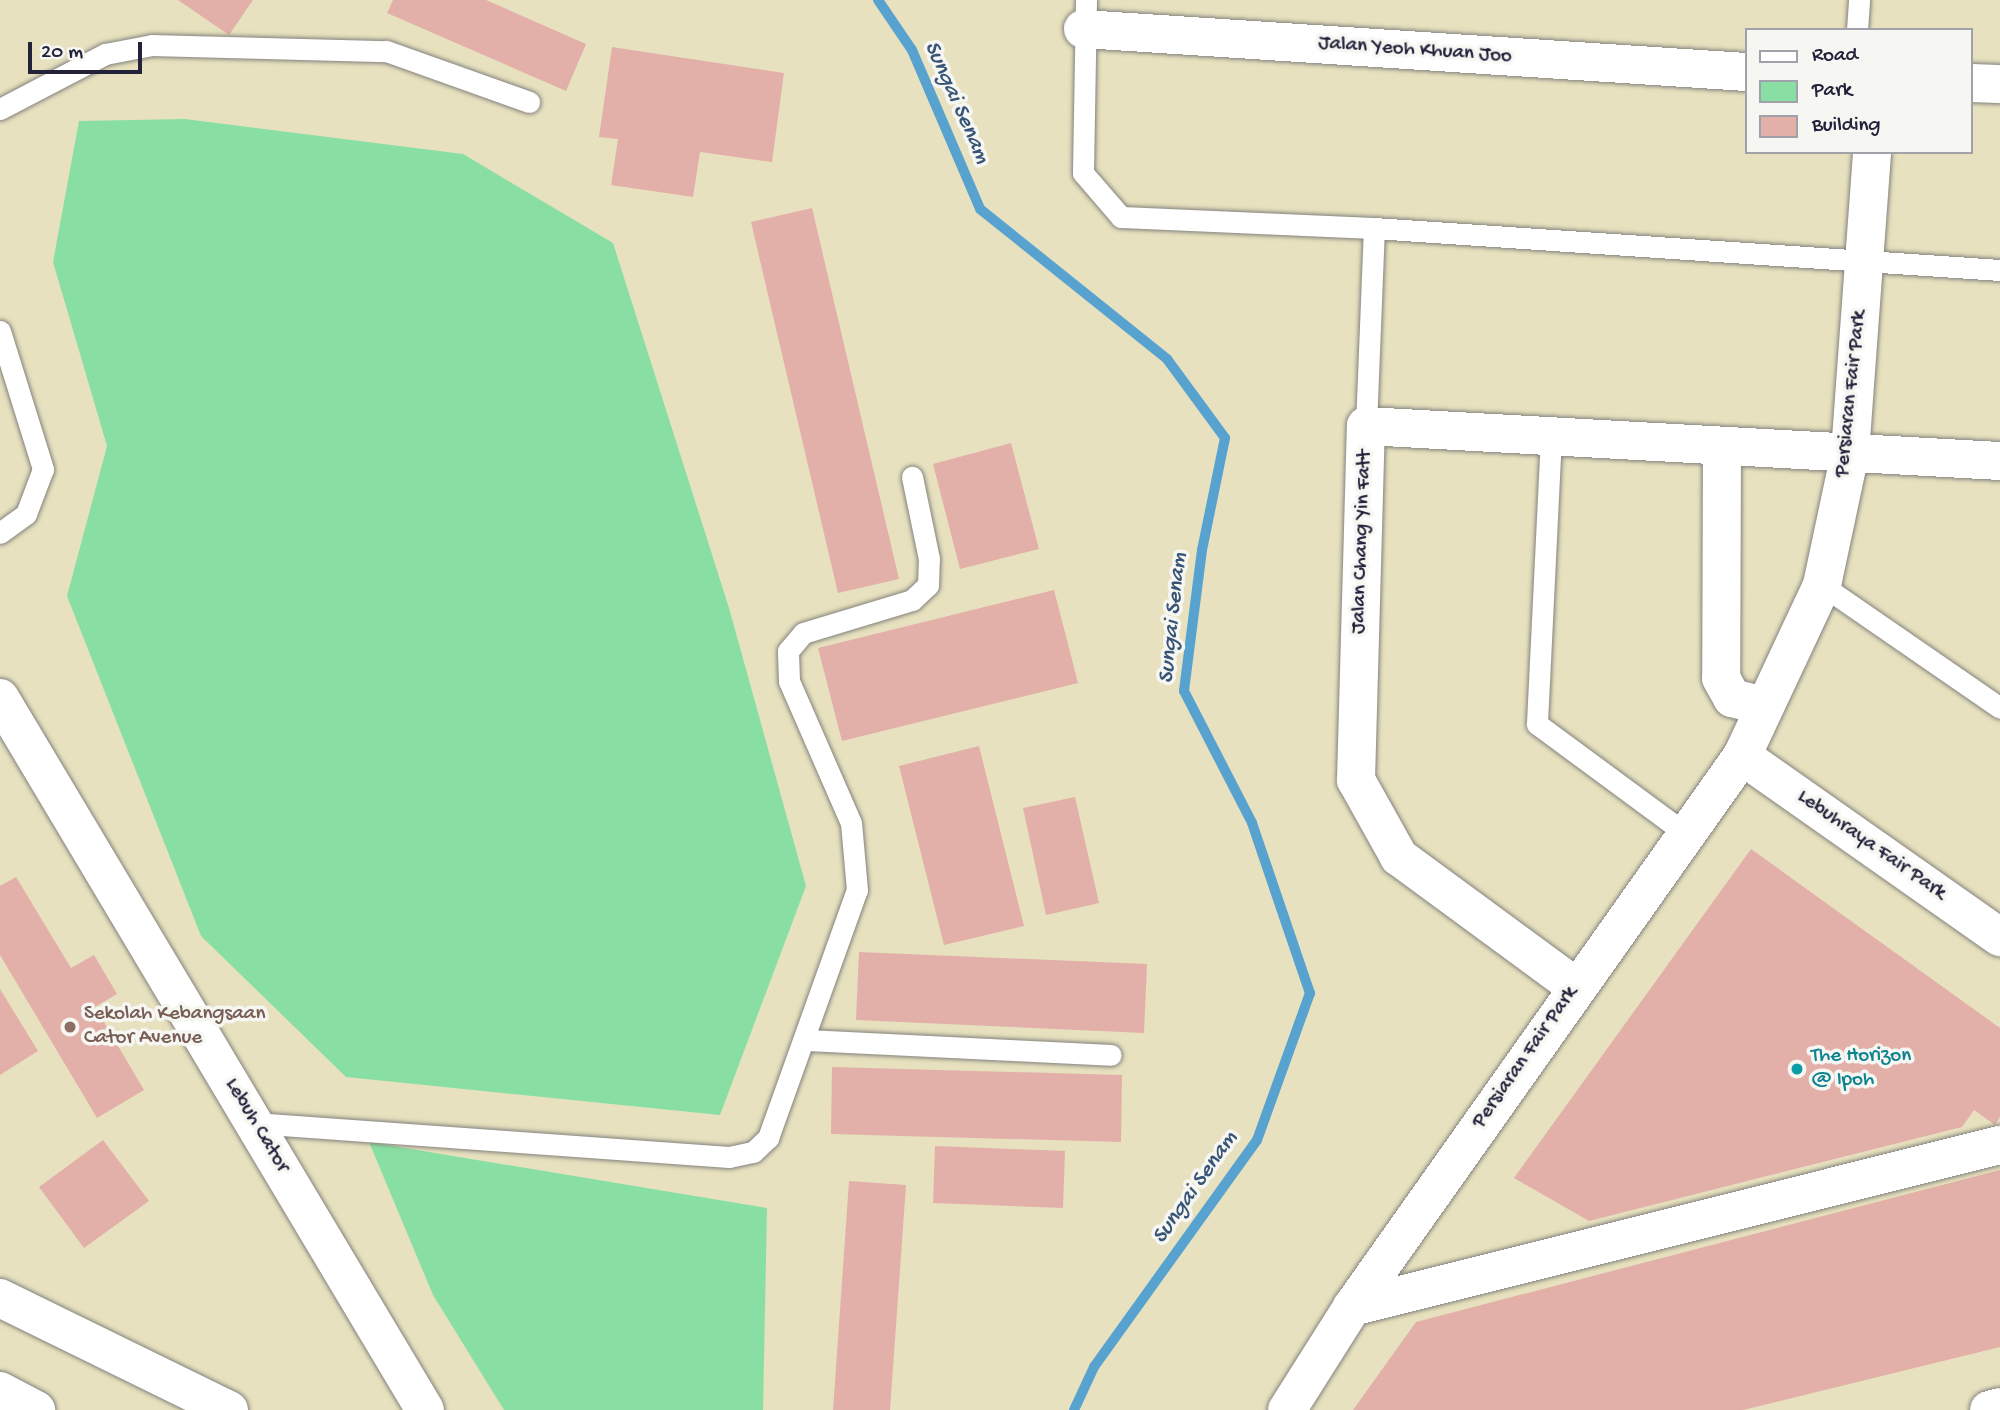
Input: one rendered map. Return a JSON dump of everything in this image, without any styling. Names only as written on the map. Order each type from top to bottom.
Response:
[{"type":"street","name":"Jalan Yeoh Khuan Joo","points":[[1084,15],[1744,72]]},
{"type":"street","points":[[1972,83],[2000,84]]},
{"type":"street","name":"Persiaran Fair Park","points":[[1287,1410],[1352,1307],[1742,756],[1822,585],[1850,453],[1872,154]]},
{"type":"street","name":"Jalan Chang Yin Fatt","points":[[1576,987],[1399,857],[1356,780],[1367,426],[1982,460],[2000,485]]},
{"type":"street","points":[[1722,446],[1721,678],[1732,698],[1765,706]]},
{"type":"street","name":"Lebuh Cator","points":[[0,698],[425,1410]]},
{"type":"street","name":"Lebuhraya Fair Park","points":[[1742,756],[2000,937]]},
{"type":"street","points":[[1352,1307],[2000,1145]]},
{"type":"street","points":[[0,1298],[229,1410]]},
{"type":"street","points":[[0,1391],[36,1410]]},
{"type":"street","points":[[1989,1410],[2000,1407]]},
{"type":"lane","points":[[1857,28],[1859,0]]},
{"type":"lane","points":[[1084,15],[1083,173],[1121,217],[1374,228],[2000,270]]},
{"type":"lane","points":[[0,108],[105,54],[152,46],[386,51],[529,102]]},
{"type":"lane","points":[[1367,426],[1374,228]]},
{"type":"lane","points":[[0,331],[43,469],[26,514],[0,532]]},
{"type":"lane","points":[[1551,436],[1537,724],[1686,834]]},
{"type":"lane","points":[[254,1123],[729,1157],[753,1152],[768,1138],[807,1040],[857,890],[850,823],[789,681],[788,651],[803,633],[912,600],[928,585],[929,559],[912,477]]},
{"type":"lane","points":[[1822,585],[2000,708]]},
{"type":"lane","points":[[807,1040],[1111,1055]]},
{"type":"green space","points":[[185,119],[463,154],[613,243],[729,608],[806,886],[720,1115],[346,1077],[201,936],[67,596],[107,446],[53,262],[79,121]]},
{"type":"green space","points":[[369,1142],[767,1208],[763,1410],[504,1410],[433,1295]]},
{"type":"building","points":[[178,0],[253,0],[229,35]]},
{"type":"building","points":[[393,0],[486,0],[586,44],[566,91],[387,13]]},
{"type":"building","points":[[612,47],[784,73],[772,162],[700,152],[693,197],[611,185],[618,139],[599,137]]},
{"type":"building","points":[[812,208],[899,579],[838,593],[751,222]]},
{"type":"building","points":[[1011,443],[1039,549],[960,569],[933,464]]},
{"type":"building","points":[[1054,590],[1078,683],[842,741],[818,648]]},
{"type":"building","points":[[979,746],[1024,926],[944,945],[899,766]]},
{"type":"building","points":[[1075,797],[1099,903],[1046,915],[1023,808]]},
{"type":"building","name":"The Horizon @ Ipoh","points":[[1751,849],[2000,1028],[2000,1117],[1995,1125],[1974,1110],[1962,1127],[1589,1221],[1514,1178]]},
{"type":"building","points":[[16,877],[71,968],[94,955],[117,994],[95,1007],[144,1090],[97,1118],[0,955],[0,886]]},
{"type":"building","points":[[859,952],[1147,964],[1144,1033],[856,1020]]},
{"type":"building","points":[[0,989],[38,1051],[0,1075]]},
{"type":"building","points":[[832,1067],[1122,1075],[1121,1142],[831,1134]]},
{"type":"building","points":[[103,1140],[149,1201],[84,1248],[39,1187]]},
{"type":"building","points":[[935,1146],[1065,1151],[1063,1208],[933,1203]]},
{"type":"building","points":[[2000,1170],[2000,1347],[1743,1410],[1353,1410],[1416,1322]]},
{"type":"building","points":[[849,1181],[906,1185],[890,1410],[833,1410]]},
{"type":"waterway","name":"Sungai Senam","points":[[878,0],[912,50],[980,209],[1167,359],[1225,438],[1202,550],[1184,691],[1252,823],[1310,993],[1257,1140],[1094,1367],[1074,1410]]},
{"type":"place","name":"Sekolah Kebangsaan Cator Avenue","points":[[70,1027]]},
{"type":"place","name":"The Horizon @ Ipoh","points":[[1797,1069]]}]
